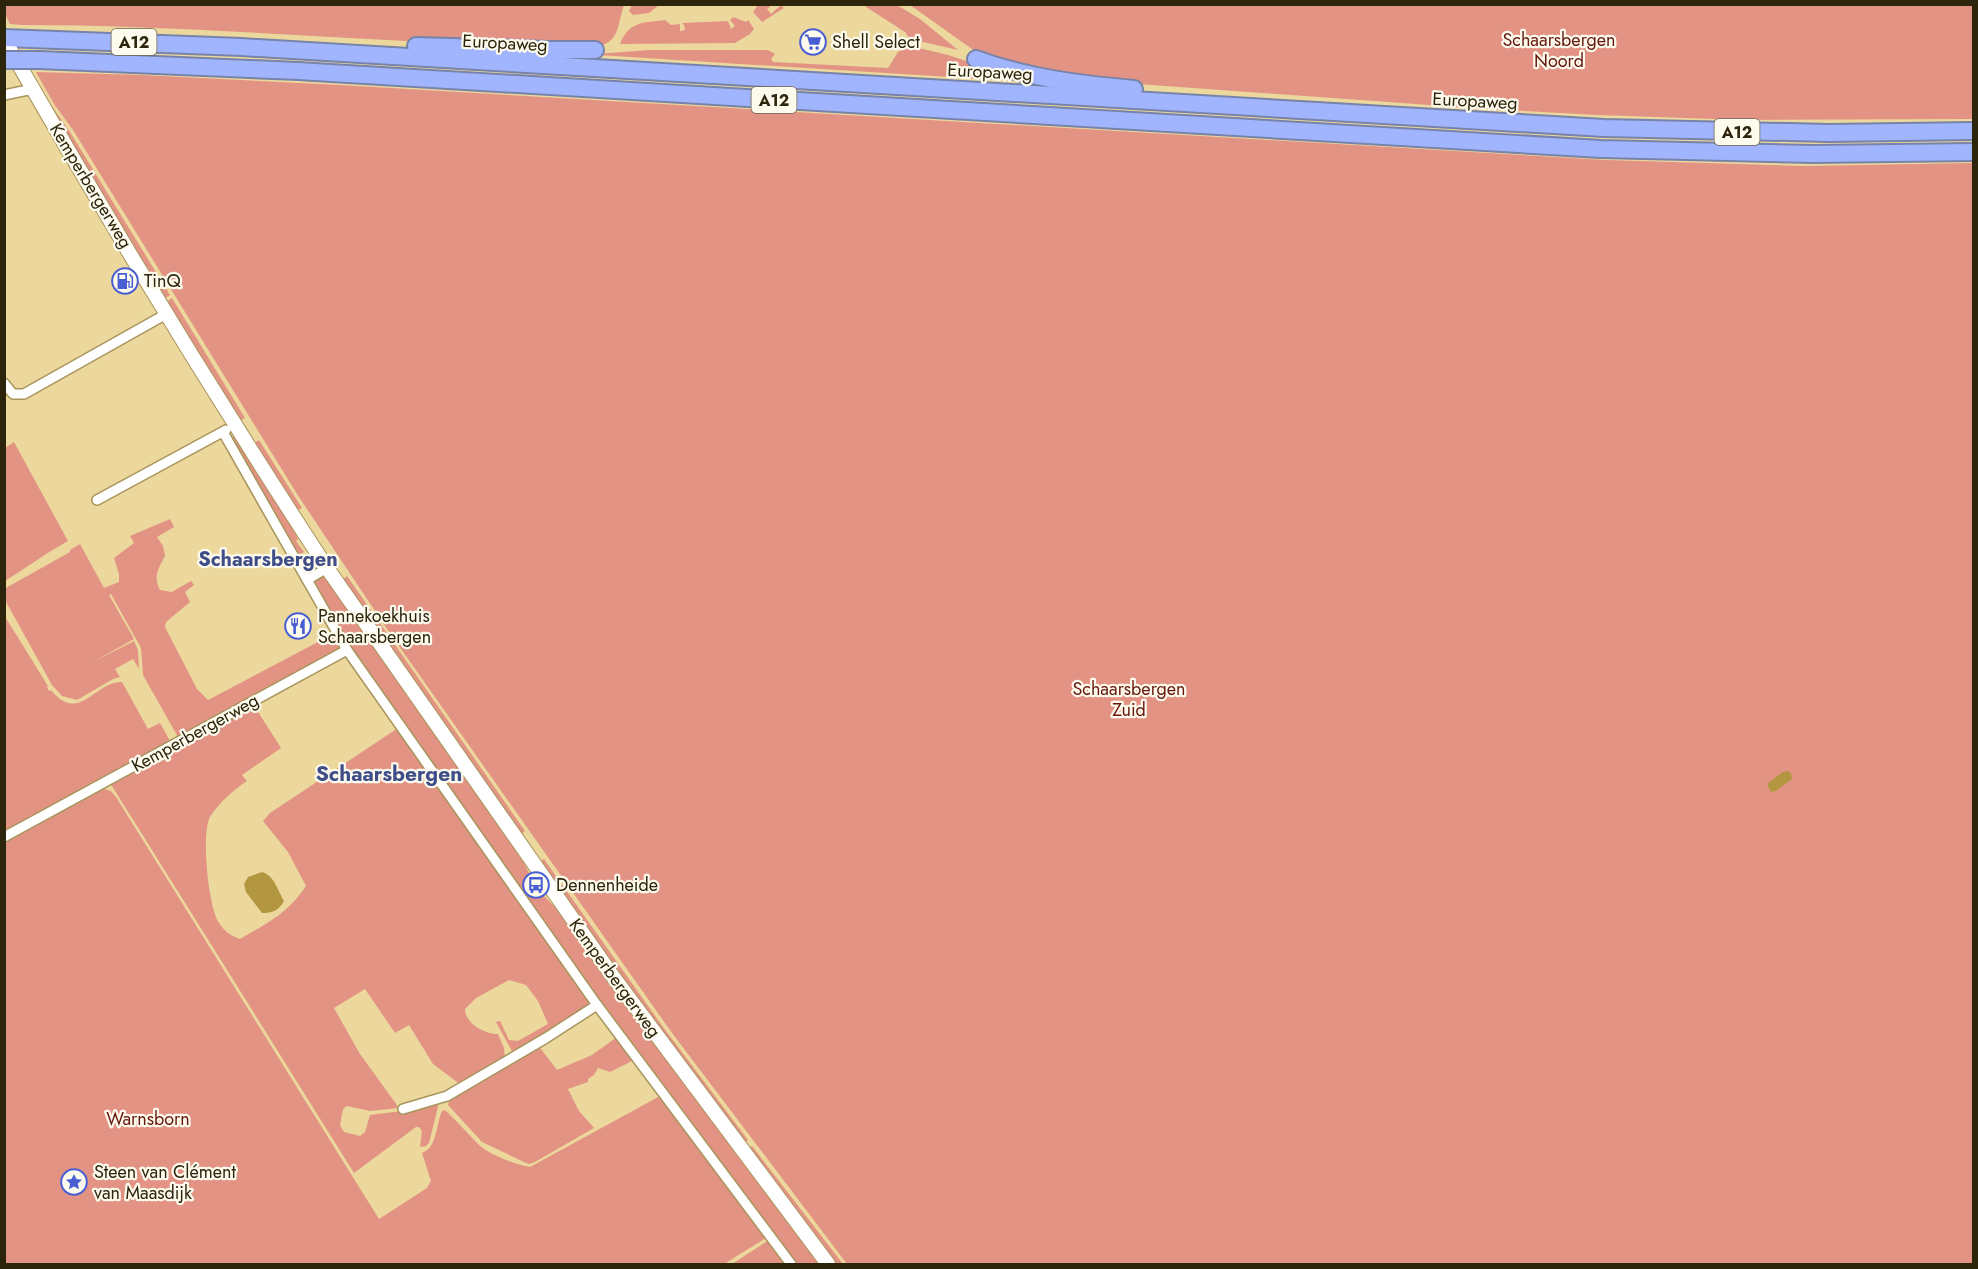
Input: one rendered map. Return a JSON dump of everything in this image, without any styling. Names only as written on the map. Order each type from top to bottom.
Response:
[{"type":"highway","name":"Europaweg","points":[[4,38],[241,46],[1604,128],[1840,133],[1974,131]]},
{"type":"highway","name":"A12","points":[[241,46],[338,42],[595,50]]},
{"type":"highway","name":"A12","points":[[976,59],[1028,76],[1080,84],[1235,98],[1322,111]]},
{"type":"highway","name":"A12","points":[[4,60],[298,71],[1601,149],[1813,154],[1974,152]]},
{"type":"main road","name":"Kemperbergerweg","points":[[4,38],[168,314],[327,568],[614,978],[828,1264]]},
{"type":"street","points":[[4,95],[33,89]]},
{"type":"street","points":[[4,383],[13,394],[21,394],[168,314]]},
{"type":"street","points":[[97,500],[236,425]]},
{"type":"street","name":"Kemperbergerweg","points":[[223,432],[347,650],[597,1005],[791,1264]]},
{"type":"street","points":[[307,580],[327,568]]},
{"type":"street","name":"Kemperbergerweg","points":[[4,837],[347,650]]},
{"type":"street","name":"Kemperbergerweg","points":[[403,1109],[447,1096],[597,1005]]},
{"type":"green space","points":[[8,4],[624,5],[613,38],[609,42],[594,47],[451,43],[164,28],[21,25],[10,24],[4,7]]},
{"type":"green space","points":[[632,4],[659,5],[649,13],[633,15],[629,11]]},
{"type":"green space","points":[[758,5],[772,5],[767,9],[771,14],[781,5],[784,8],[762,22],[753,12]]},
{"type":"green space","points":[[866,5],[897,5],[920,19],[958,50],[910,39],[905,32]]},
{"type":"green space","name":"Schaarsbergen Noord","points":[[910,5],[1973,5],[1973,119],[1744,120],[1597,115],[1069,79],[979,54]]},
{"type":"green space","points":[[733,17],[746,22],[748,20],[754,29],[735,43],[620,44],[628,31],[638,24],[665,20],[671,25],[680,24],[680,31],[685,30],[682,23],[728,21],[731,29],[735,26],[730,20]]},
{"type":"green space","points":[[907,48],[919,48],[948,55],[1030,82],[597,54],[649,50],[768,50],[775,54],[771,59],[773,62],[888,68],[898,52]]},
{"type":"green space","name":"Schaarsbergen Zuid","points":[[36,72],[340,85],[1606,160],[1804,166],[1973,163],[1973,1264],[847,1264],[672,1033],[389,632],[297,494]]},
{"type":"green space","points":[[39,88],[70,132],[170,295],[164,299],[89,177]]},
{"type":"green space","points":[[172,298],[245,418],[239,421],[166,302]]},
{"type":"green space","points":[[234,435],[283,509],[298,539],[296,541],[304,552],[297,556],[232,439]]},
{"type":"green space","points":[[259,440],[302,508],[298,510],[253,444]]},
{"type":"green space","points":[[14,442],[68,541],[5,581],[5,448]]},
{"type":"green space","points":[[170,519],[174,527],[157,537],[163,546],[165,556],[157,573],[158,585],[160,590],[172,592],[191,581],[194,585],[185,592],[190,602],[166,622],[165,627],[197,689],[208,700],[333,634],[342,647],[339,651],[183,738],[178,737],[143,675],[141,648],[111,594],[109,595],[134,639],[93,662],[134,641],[138,650],[139,669],[133,659],[115,669],[120,677],[77,700],[62,696],[52,685],[5,600],[4,589],[80,544],[104,588],[119,582],[114,558],[134,543],[130,536]]},
{"type":"green space","points":[[347,576],[525,831],[521,834],[341,581]]},
{"type":"green space","points":[[320,577],[325,577],[517,849],[536,888],[524,897],[350,649],[313,585]]},
{"type":"green space","points":[[4,615],[49,691],[51,690],[61,700],[79,703],[112,683],[122,682],[148,729],[160,723],[170,741],[168,746],[4,834]]},
{"type":"green space","points":[[253,704],[281,748],[242,775],[247,781],[222,802],[210,817],[207,825],[206,853],[209,887],[215,915],[225,931],[240,939],[285,910],[306,886],[288,852],[263,821],[270,813],[398,728],[589,1000],[589,1009],[517,1052],[512,1051],[496,1022],[500,1021],[509,1040],[518,1041],[548,1024],[538,1001],[526,985],[509,980],[476,998],[465,1009],[468,1019],[476,1027],[498,1034],[504,1048],[505,1059],[461,1083],[433,1064],[409,1025],[395,1033],[365,989],[334,1008],[360,1054],[399,1108],[370,1111],[347,1106],[343,1109],[340,1125],[344,1132],[360,1136],[365,1132],[370,1115],[418,1109],[437,1103],[438,1107],[429,1143],[426,1146],[420,1147],[422,1131],[416,1127],[354,1173],[110,783]]},
{"type":"green space","name":"Warnsborn","points":[[101,788],[111,791],[116,797],[379,1219],[427,1188],[431,1181],[422,1153],[431,1146],[442,1111],[445,1110],[478,1144],[489,1152],[530,1167],[660,1096],[766,1238],[724,1264],[5,1264],[5,840]]},
{"type":"green space","points":[[544,859],[663,1027],[748,1140],[743,1144],[558,891],[541,861]]},
{"type":"green space","points":[[537,889],[562,914],[822,1264],[795,1264],[662,1087],[525,898]]},
{"type":"green space","points":[[617,1037],[634,1060],[610,1072],[598,1068],[588,1082],[568,1089],[579,1111],[594,1128],[535,1162],[529,1164],[482,1142],[448,1105],[450,1097],[538,1045],[557,1070],[592,1055]]},
{"type":"green space","points":[[752,1146],[843,1264],[834,1264],[748,1149]]},
{"type":"green space","points":[[769,1240],[787,1264],[732,1264]]},
{"type":"shaded area","points":[[1788,771],[1792,779],[1771,792],[1767,784]]},
{"type":"shaded area","points":[[262,872],[270,876],[284,901],[275,911],[269,913],[262,913],[246,892],[244,884],[248,877]]},
{"type":"place","name":"Shell Select","points":[[813,42]]},
{"type":"place","name":"TinQ","points":[[125,281]]},
{"type":"place","name":"Pannekoekhuis Schaarsbergen","points":[[298,626]]},
{"type":"place","name":"Dennenheide","points":[[536,885]]},
{"type":"place","name":"Steen van Clément van Maasdijk","points":[[74,1182]]},
{"type":"district","name":"Schaarsbergen","points":[[268,559]]},
{"type":"district","name":"Schaarsbergen","points":[[389,774]]}]
